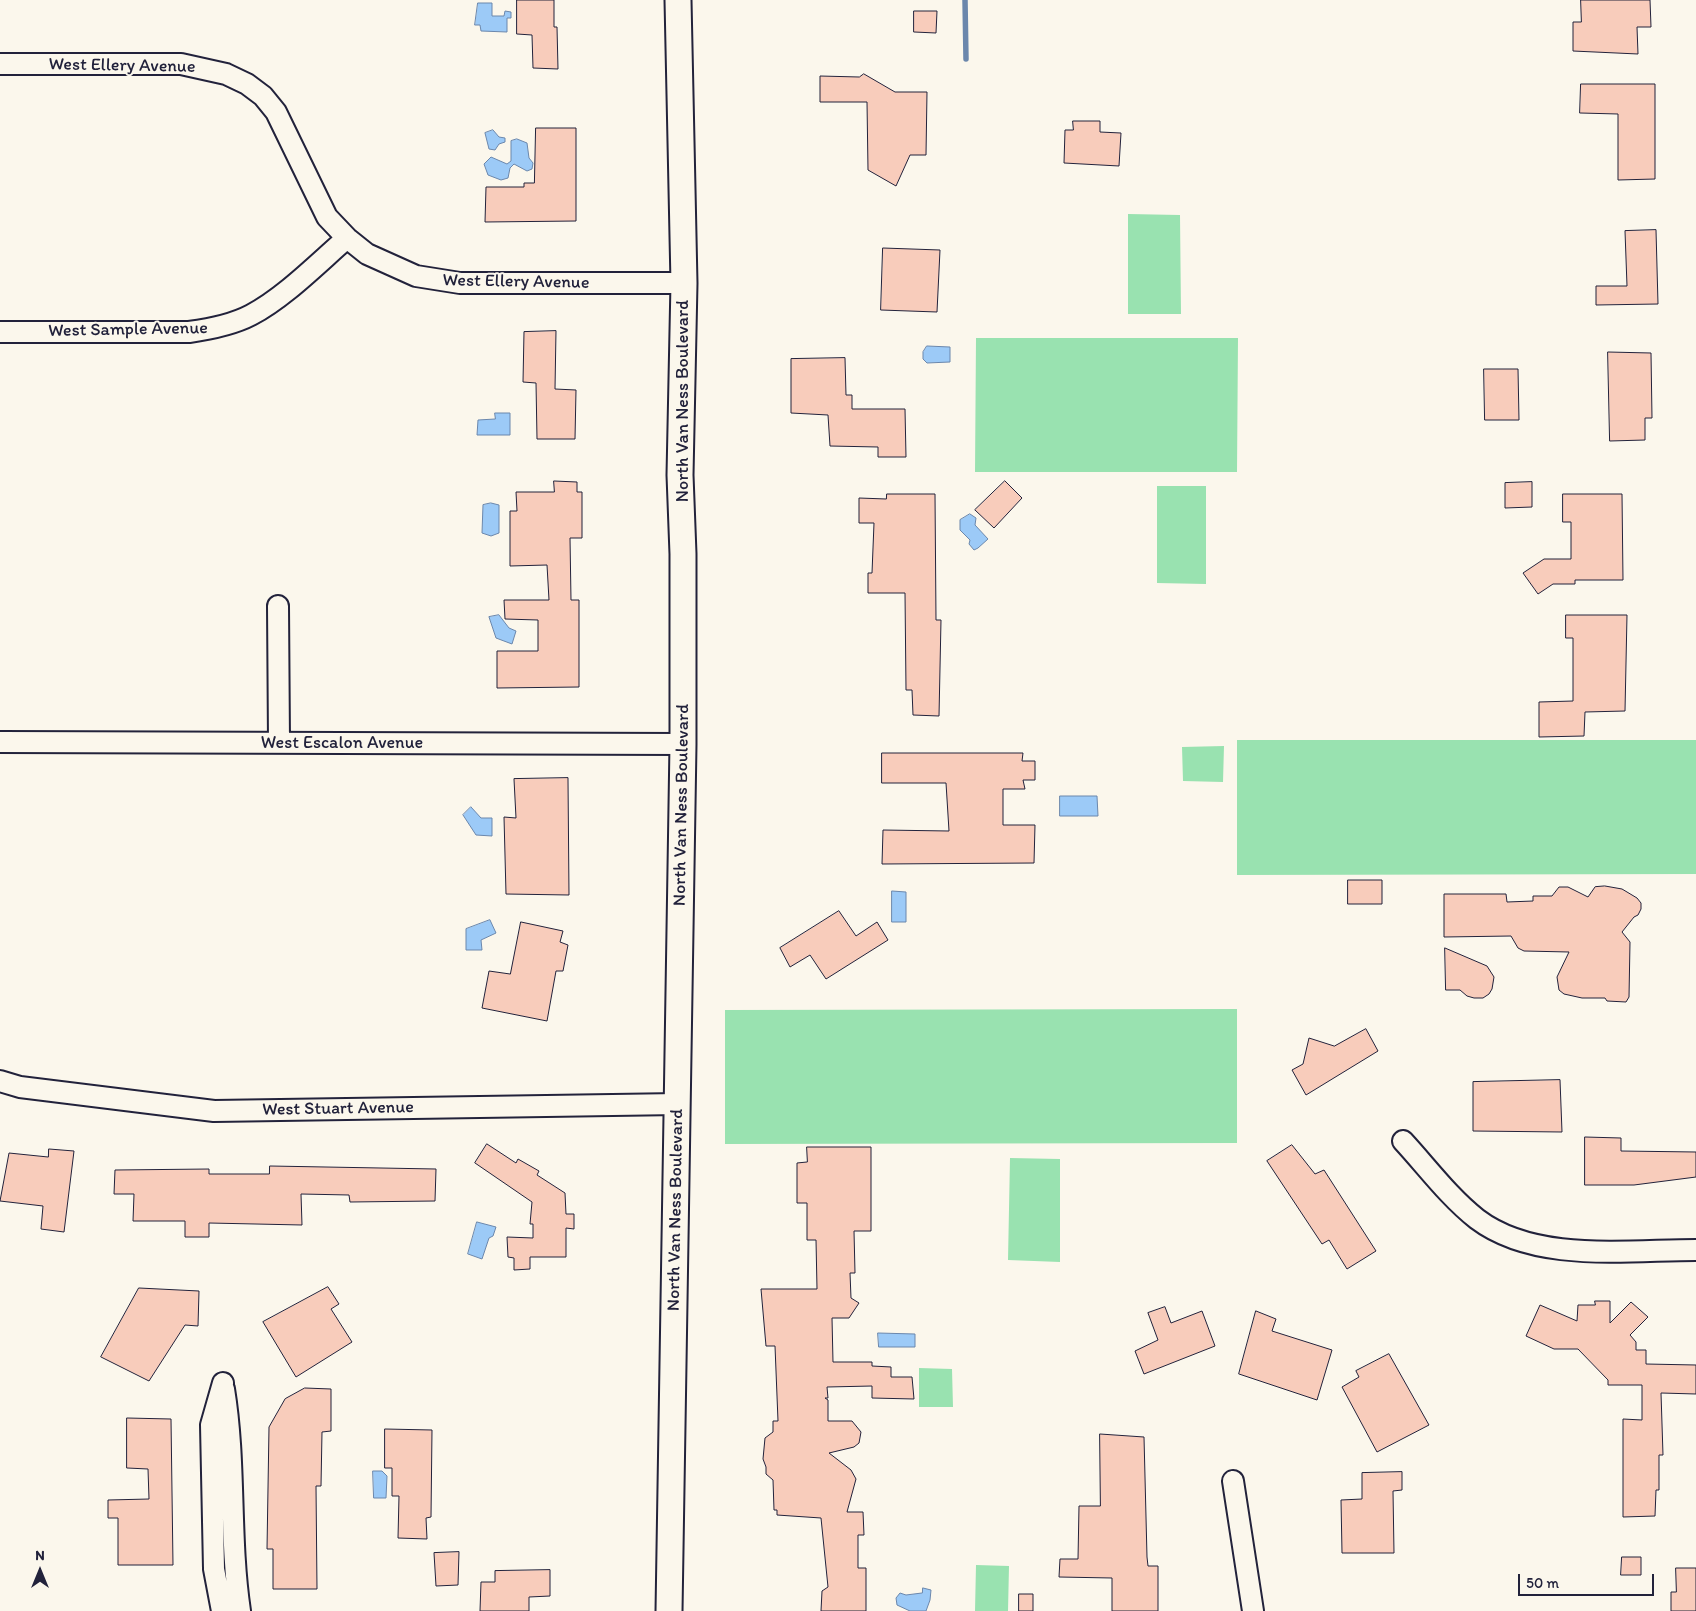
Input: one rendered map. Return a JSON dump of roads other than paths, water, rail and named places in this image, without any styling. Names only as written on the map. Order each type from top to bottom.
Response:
[{"type":"street","name":"North Van Ness Boulevard","points":[[669,1611],[683,744],[683,554],[680,476],[684,283],[678,0]]},
{"type":"street","name":"West Ellery Avenue","points":[[0,64],[181,64],[226,74],[247,84],[263,96],[276,112],[327,217],[347,238],[367,254],[392,267],[438,281],[460,283],[684,283]]},
{"type":"street","name":"West Sample Avenue","points":[[0,332],[189,332],[214,328],[252,315],[270,303],[347,238]]},
{"type":"street","points":[[278,606],[279,742]]},
{"type":"street","name":"West Escalon Avenue","points":[[0,742],[683,744]]},
{"type":"street","name":"West Stuart Avenue","points":[[0,1081],[20,1087],[214,1111],[678,1104]]},
{"type":"street","points":[[1403,1141],[1446,1190],[1477,1219],[1515,1240],[1550,1248],[1696,1250]]},
{"type":"street","points":[[222,1474],[225,1574],[222,1611]]},
{"type":"street","points":[[1233,1481],[1253,1611]]},
{"type":"street","points":[[225,1574],[240,1611]]},
{"type":"water","points":[[478,3],[492,3],[492,16],[504,16],[505,11],[511,12],[511,18],[507,18],[507,32],[481,31],[480,25],[475,25]]},
{"type":"water","points":[[493,130],[499,137],[505,138],[505,142],[499,144],[495,150],[489,149],[485,133]]},
{"type":"water","points":[[517,139],[527,143],[529,158],[533,163],[532,169],[527,171],[514,164],[510,168],[508,178],[501,180],[488,175],[484,164],[491,157],[507,164],[511,161],[511,141]]},
{"type":"water","points":[[927,346],[950,347],[950,362],[927,363],[923,359],[923,352]]},
{"type":"water","points":[[495,413],[510,413],[510,435],[477,435],[478,420],[495,419]]},
{"type":"water","points":[[491,503],[499,505],[499,533],[491,536],[482,533],[483,505]]},
{"type":"water","points":[[970,514],[976,518],[975,525],[988,539],[974,550],[969,544],[970,540],[960,530],[960,520]]},
{"type":"water","points":[[499,615],[509,628],[516,631],[512,644],[496,638],[489,617]]},
{"type":"water","points":[[1060,796],[1097,796],[1098,816],[1060,816]]},
{"type":"water","points":[[471,807],[481,818],[492,818],[492,836],[476,835],[463,815]]},
{"type":"water","points":[[892,891],[906,892],[906,922],[892,922]]},
{"type":"water","points":[[490,920],[496,933],[481,940],[482,950],[466,950],[466,929]]},
{"type":"water","points":[[477,1222],[496,1227],[493,1236],[489,1238],[482,1259],[468,1254]]},
{"type":"water","points":[[878,1333],[915,1334],[915,1347],[879,1347]]},
{"type":"water","points":[[373,1471],[382,1471],[387,1476],[386,1498],[374,1498]]},
{"type":"water","points":[[923,1588],[931,1590],[926,1611],[910,1611],[897,1605],[896,1598],[900,1593],[906,1595],[922,1593]]},
{"type":"waterway","points":[[965,0],[966,59]]}]
